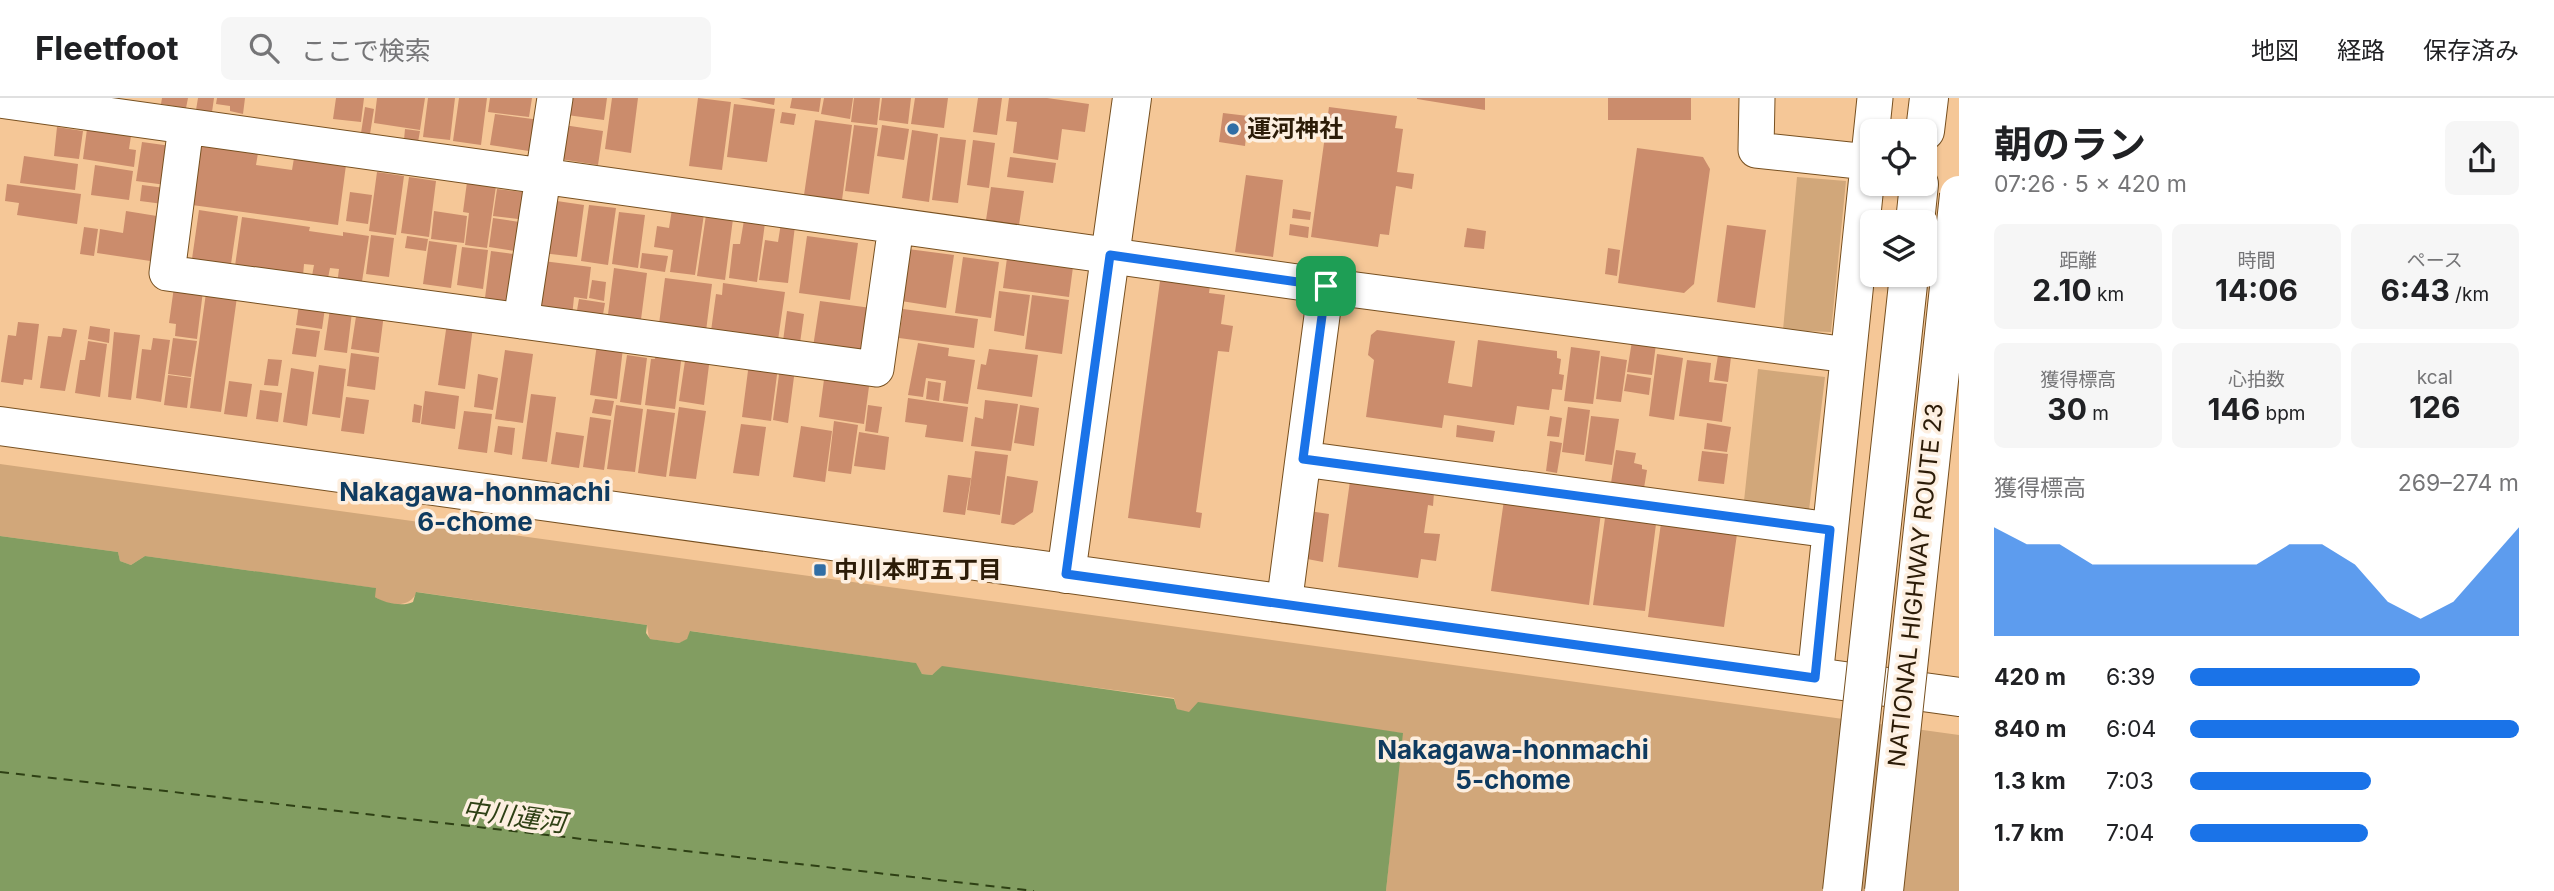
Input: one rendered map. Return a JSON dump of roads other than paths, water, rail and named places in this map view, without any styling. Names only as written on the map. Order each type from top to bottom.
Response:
[{"type":"main road","points":[[1066,574],[1132,98]]},
{"type":"main road","points":[[1926,119],[1929,98]]},
{"type":"main road","name":"NATIONAL HIGHWAY ROUTE 23","points":[[1884,891],[1959,195]]},
{"type":"main road","name":"NATIONAL HIGHWAY ROUTE 23","points":[[1842,891],[1908,287]]},
{"type":"main road","points":[[0,426],[1959,697]]},
{"type":"street","points":[[521,321],[555,98]]},
{"type":"street","points":[[1757,98],[1756,150],[1860,161]]},
{"type":"street","points":[[1873,119],[1875,98]]},
{"type":"street","points":[[0,100],[1326,286],[1848,355]]},
{"type":"street","points":[[186,126],[167,273],[876,369],[896,226]]},
{"type":"street","points":[[1815,678],[1864,196]]},
{"type":"street","points":[[1284,605],[1326,286]]},
{"type":"street","points":[[1303,459],[1830,530]]},
{"type":"water","name":"中川運河","points":[[0,536],[118,552],[120,561],[131,565],[145,556],[376,588],[375,597],[394,604],[413,602],[416,592],[647,625],[646,633],[650,639],[679,643],[687,639],[690,631],[916,663],[922,674],[932,675],[942,666],[1174,699],[1177,709],[1189,712],[1198,702],[1403,733],[1386,891],[0,891]]},
{"type":"place","name":"運河神社","points":[[1233,129]]},
{"type":"place","name":"中川本町五丁目","points":[[820,570]]},
{"type":"district","name":"Nakagawa-honmachi 6-chome","points":[[475,507]]},
{"type":"district","name":"Nakagawa-honmachi 5-chome","points":[[1513,765]]}]
